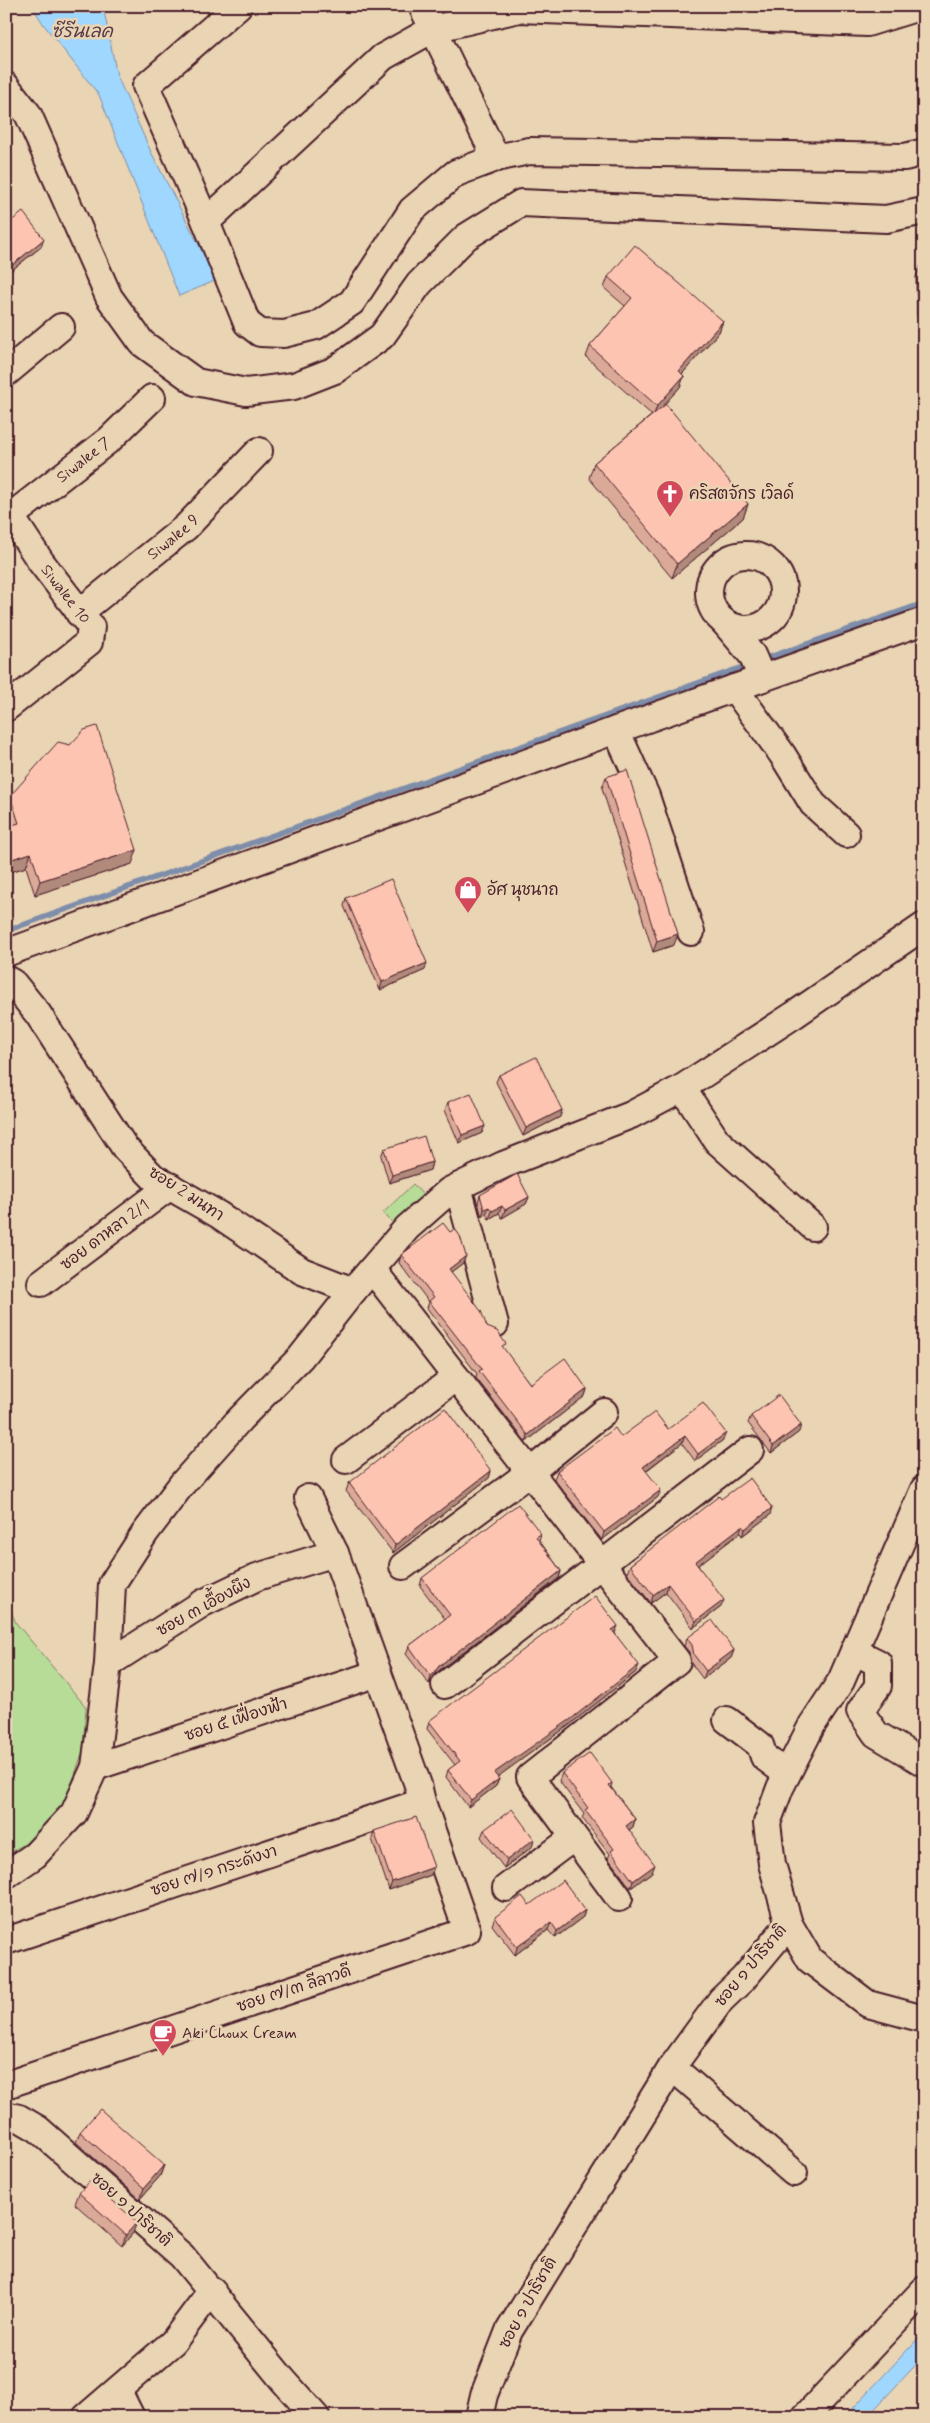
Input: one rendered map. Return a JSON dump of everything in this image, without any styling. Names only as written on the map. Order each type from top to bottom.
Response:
[{"type":"street","points":[[238,6],[146,86],[206,222],[247,323],[260,333],[284,334],[316,326],[352,302],[412,210],[456,173],[496,158],[529,151],[905,157],[924,152]]},
{"type":"street","points":[[206,222],[427,18],[518,9],[638,10],[867,22],[922,6]]},
{"type":"street","points":[[427,18],[496,158]]},
{"type":"street","points":[[6,86],[28,114],[110,297],[142,343],[196,382],[246,392],[294,386],[335,370],[382,336],[418,284],[466,237],[522,203],[886,219],[924,211]]},
{"type":"street","points":[[6,373],[61,327]]},
{"type":"street","name":"Siwalee 7","points":[[8,516],[110,439],[152,398]]},
{"type":"street","name":"Siwalee 9","points":[[79,613],[186,527],[259,451]]},
{"type":"street","name":"Siwalee 10","points":[[6,708],[90,642],[91,627],[8,516]]},
{"type":"street","points":[[7,949],[734,688],[758,668],[924,621]]},
{"type":"street","points":[[725,624],[758,668]]},
{"type":"street","points":[[734,688],[782,754],[813,804],[846,834]]},
{"type":"street","points":[[616,730],[646,796],[692,932]]},
{"type":"street","points":[[6,1875],[35,1855],[74,1813],[95,1767],[108,1664],[112,1584],[182,1484],[240,1419],[301,1357],[353,1291],[407,1228],[449,1191],[503,1165],[631,1115],[682,1088],[794,1015],[924,926]]},
{"type":"street","name":"ซอย 2 มนทา","points":[[6,979],[13,983],[38,1014],[125,1148],[153,1177],[219,1215],[302,1271],[353,1291]]},
{"type":"street","points":[[682,1088],[717,1141],[813,1227]]},
{"type":"street","name":"ซอย ดาหลา 2/1","points":[[40,1283],[170,1186]]},
{"type":"street","points":[[458,1187],[495,1324]]},
{"type":"street","points":[[372,1269],[677,1662],[530,1777],[618,1898]]},
{"type":"street","points":[[346,1460],[456,1377]]},
{"type":"street","points":[[403,1566],[530,1472],[604,1412]]},
{"type":"street","points":[[445,1685],[750,1450]]},
{"type":"street","name":"ซอย ๑ ปาริชาติ","points":[[479,2417],[484,2395],[509,2331],[672,2067],[721,2000],[744,1978],[789,1924],[772,1864],[767,1823],[787,1774],[812,1725],[841,1681],[924,1489]]},
{"type":"street","points":[[308,1498],[335,1553],[418,1785],[422,1802]]},
{"type":"street","name":"ซอย ๓ เอื้องผึง","points":[[108,1664],[203,1603],[257,1577],[335,1553]]},
{"type":"street","points":[[854,1651],[878,1663],[878,1686],[860,1711],[876,1734],[924,1763]]},
{"type":"street","name":"ซอย ๕ เฟื่องฟ้า","points":[[95,1767],[378,1674]]},
{"type":"street","points":[[727,1720],[757,1743],[764,1757],[787,1774]]},
{"type":"street","name":"ซอย ๗/๓ ลีลาวดี","points":[[6,2085],[467,1931],[422,1802]]},
{"type":"street","name":"ซอย ๗/๑ กระดังงา","points":[[6,1941],[422,1802]]},
{"type":"street","points":[[506,1888],[573,1838]]},
{"type":"street","points":[[789,1924],[810,1960],[835,1981],[868,2004],[924,2019]]},
{"type":"street","points":[[672,2067],[794,2173]]},
{"type":"street","name":"ซอย ๑ ปาริชาติ","points":[[6,2115],[19,2118],[38,2129],[182,2256],[212,2290],[282,2380],[316,2417]]},
{"type":"street","points":[[86,2417],[173,2342],[212,2290]]},
{"type":"street","points":[[805,2417],[924,2290]]},
{"type":"street","points":[[118,2391],[131,2417]]},
{"type":"green space","points":[[413,1184],[426,1198],[397,1227],[383,1213]]},
{"type":"green space","points":[[6,1600],[16,1623],[86,1707],[83,1751],[65,1803],[28,1842],[6,1855]]},
{"type":"water","name":"ซีรีนเลค","points":[[32,6],[103,6],[117,76],[151,152],[217,280],[179,296],[99,95],[44,25]]},
{"type":"water","points":[[924,2332],[924,2356],[867,2417],[845,2417]]},
{"type":"building","points":[[23,212],[44,239],[11,266],[6,260],[6,225]]},
{"type":"building","points":[[635,245],[723,321],[679,371],[684,376],[657,406],[590,346],[632,298],[608,277]]},
{"type":"building","points":[[666,404],[748,504],[677,564],[594,463]]},
{"type":"building","points":[[97,726],[137,850],[40,881],[31,853],[12,859],[6,840],[6,827],[19,823],[10,796],[58,742],[70,745],[84,730]]},
{"type":"building","points":[[627,770],[678,934],[657,941],[606,777]]},
{"type":"building","points":[[391,879],[427,963],[382,982],[346,898]]},
{"type":"building","points":[[536,1057],[562,1110],[526,1128],[499,1075]]},
{"type":"building","points":[[471,1093],[485,1126],[462,1135],[448,1102]]},
{"type":"building","points":[[424,1136],[432,1162],[392,1175],[384,1149]]},
{"type":"building","points":[[517,1174],[529,1197],[505,1210],[502,1206],[492,1211],[489,1207],[484,1209],[480,1195]]},
{"type":"building","points":[[443,1223],[450,1232],[455,1229],[460,1236],[466,1256],[449,1269],[481,1311],[487,1327],[497,1331],[506,1344],[502,1346],[530,1384],[565,1358],[587,1389],[528,1435],[479,1371],[482,1369],[429,1301],[434,1297],[401,1255]]},
{"type":"building","points":[[779,1395],[801,1425],[773,1446],[751,1416]]},
{"type":"building","points":[[703,1403],[726,1433],[698,1454],[685,1436],[643,1467],[661,1490],[604,1532],[557,1471],[615,1428],[621,1437],[655,1412],[668,1429]]},
{"type":"building","points":[[445,1408],[491,1471],[395,1545],[349,1483]]},
{"type":"building","points":[[750,1478],[772,1508],[745,1529],[742,1526],[695,1562],[724,1600],[696,1621],[668,1584],[653,1595],[630,1565],[719,1496],[721,1499]]},
{"type":"building","points":[[518,1504],[541,1534],[536,1537],[561,1571],[439,1666],[431,1677],[409,1646],[450,1615],[422,1578]]},
{"type":"building","points":[[595,1596],[618,1626],[612,1630],[639,1665],[571,1719],[494,1773],[499,1779],[471,1800],[448,1770],[460,1761],[429,1721]]},
{"type":"building","points":[[712,1620],[734,1650],[706,1671],[694,1655],[692,1645],[687,1638]]},
{"type":"building","points":[[590,1753],[612,1783],[609,1785],[635,1819],[626,1826],[655,1865],[633,1881],[611,1851],[614,1849],[585,1810],[588,1808],[562,1773]]},
{"type":"building","points":[[512,1809],[534,1839],[507,1860],[484,1830]]},
{"type":"building","points":[[416,1817],[434,1867],[392,1882],[374,1831]]},
{"type":"building","points":[[563,1880],[585,1910],[557,1931],[551,1922],[517,1947],[495,1917],[522,1896],[529,1905]]},
{"type":"building","points":[[100,2109],[164,2165],[144,2188],[80,2132]]},
{"type":"building","points":[[90,2181],[137,2222],[126,2235],[79,2193]]},
{"type":"waterway","points":[[761,660],[924,603]]},
{"type":"waterway","points":[[6,931],[748,665]]},
{"type":"place","name":"คริสตจักร เวิลด์","points":[[670,518]]},
{"type":"place","name":"อัศ นุชนาถ","points":[[468,914]]},
{"type":"place","name":"Aki Choux Cream","points":[[163,2057]]}]
